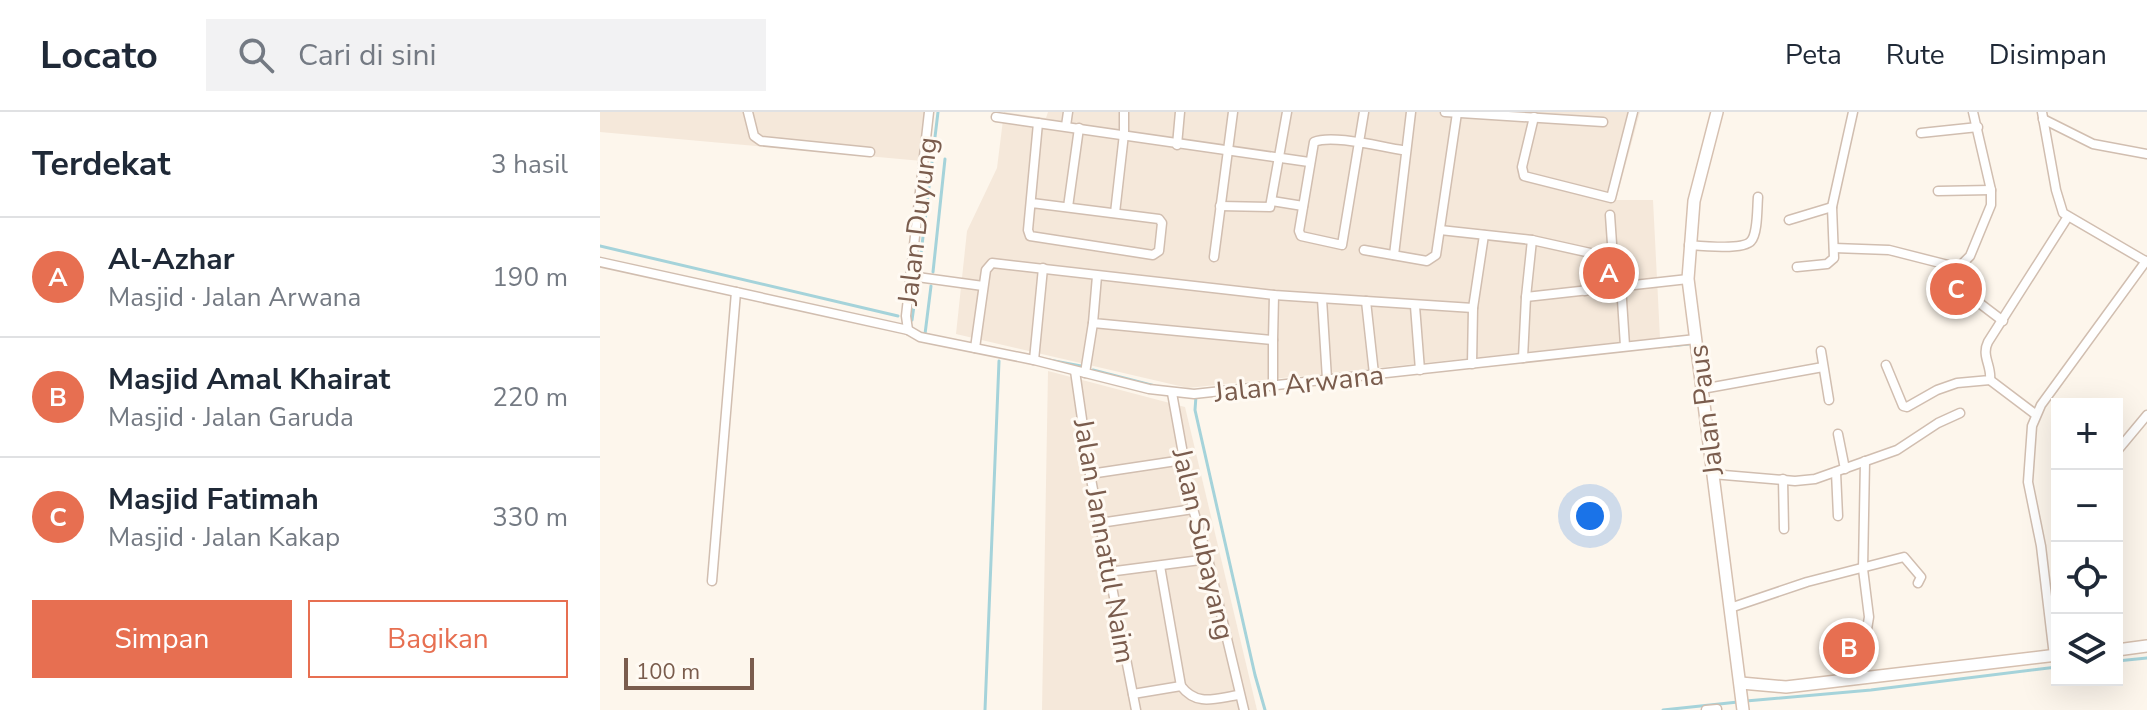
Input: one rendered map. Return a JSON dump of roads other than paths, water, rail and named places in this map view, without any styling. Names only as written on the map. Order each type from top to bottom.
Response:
[{"type":"main road","name":"Jalan Paus","points":[[1717,112],[1694,201],[1688,279],[1743,710]]},
{"type":"main road","points":[[2123,649],[2147,646]]},
{"type":"main road","points":[[1741,686],[1786,687],[2051,657]]},
{"type":"street","points":[[748,112],[754,136],[761,141],[870,152]]},
{"type":"street","name":"Jalan Duyung","points":[[908,330],[906,316],[929,112]]},
{"type":"street","points":[[1066,126],[1068,112]]},
{"type":"street","points":[[1115,213],[1124,112]]},
{"type":"street","points":[[1177,145],[1180,112]]},
{"type":"street","points":[[1214,257],[1233,112]]},
{"type":"street","points":[[1220,206],[1268,209],[1287,112]]},
{"type":"street","points":[[1364,112],[1359,143],[1342,245],[1301,236],[1299,231],[1313,143],[1319,139],[1359,143],[1402,150]]},
{"type":"street","points":[[1394,255],[1411,112]]},
{"type":"street","points":[[1445,112],[1603,122]]},
{"type":"street","points":[[1534,117],[1522,167],[1524,176],[1611,198],[1633,112]]},
{"type":"street","points":[[1797,267],[1831,262],[1834,248],[1832,207],[1853,112]]},
{"type":"street","points":[[1834,248],[1889,250],[1952,266],[1961,265],[1970,256],[1989,211],[1991,190],[1973,112]]},
{"type":"street","points":[[1364,250],[1431,260],[1436,255],[1457,113]]},
{"type":"street","points":[[2042,115],[2093,144],[2147,154]]},
{"type":"street","points":[[2042,115],[2059,201],[2067,218],[2146,261],[2035,414],[2029,446],[2028,482],[2051,619]]},
{"type":"street","points":[[996,117],[1309,162]]},
{"type":"street","points":[[1032,203],[1159,219],[1162,223],[1158,253],[1153,255],[1033,238],[1028,232],[1038,123]]},
{"type":"street","points":[[1921,133],[1978,127]]},
{"type":"street","points":[[1068,207],[1079,128]]},
{"type":"street","points":[[1938,191],[1991,190]]},
{"type":"street","points":[[1689,245],[1740,246],[1750,243],[1754,237],[1758,197]]},
{"type":"street","points":[[1272,201],[1303,206]]},
{"type":"street","points":[[1789,220],[1832,207]]},
{"type":"street","points":[[1610,215],[1613,258],[1620,269],[1625,346]]},
{"type":"street","points":[[1990,380],[1985,348],[2067,218]]},
{"type":"street","points":[[1440,230],[1532,240],[1613,258]]},
{"type":"street","points":[[1472,364],[1473,308],[1484,235]]},
{"type":"street","points":[[1523,358],[1532,240]]},
{"type":"street","points":[[1585,291],[1592,254]]},
{"type":"street","name":"Jalan Arwana","points":[[600,262],[908,330],[920,337],[1172,393],[1273,387],[1696,339]]},
{"type":"street","points":[[975,348],[983,286],[990,263],[1274,295],[1473,308]]},
{"type":"street","points":[[1034,360],[1043,268]]},
{"type":"street","points":[[910,276],[983,286]]},
{"type":"street","name":"Jalan Jannatul Naim","points":[[1097,276],[1093,323],[1080,372],[1090,474],[1136,710]]},
{"type":"street","points":[[1526,297],[1688,279]]},
{"type":"street","points":[[712,581],[736,292]]},
{"type":"street","points":[[1273,387],[1274,295]]},
{"type":"street","points":[[1322,299],[1327,379]]},
{"type":"street","points":[[1366,301],[1374,374]]},
{"type":"street","points":[[1978,302],[2003,321]]},
{"type":"street","points":[[1415,306],[1420,370]]},
{"type":"street","points":[[1093,323],[1273,340]]},
{"type":"street","points":[[1821,351],[1829,400]]},
{"type":"street","points":[[1886,365],[1905,407],[1957,383],[1990,380],[2035,414]]},
{"type":"street","points":[[1702,389],[1823,367]]},
{"type":"street","name":"Jalan Subayang","points":[[1172,393],[1193,509],[1244,710]]},
{"type":"street","points":[[1712,474],[1803,480],[1888,454],[1960,413]]},
{"type":"street","points":[[2123,444],[2147,415]]},
{"type":"street","points":[[1838,434],[1838,516]]},
{"type":"street","points":[[1090,474],[1183,460]]},
{"type":"street","points":[[1865,461],[1863,569],[1869,617],[1867,629]]},
{"type":"street","points":[[1783,479],[1784,529]]},
{"type":"street","points":[[1100,523],[1193,509]]},
{"type":"street","points":[[1730,608],[1807,582],[1904,557],[1921,577],[1918,583]]},
{"type":"street","points":[[1108,572],[1208,559]]},
{"type":"street","points":[[1160,566],[1181,686],[1190,697],[1199,700],[1239,695]]},
{"type":"street","points":[[1133,694],[1181,686]]},
{"type":"street","points":[[1706,710],[1717,709]]},
{"type":"waterway","points":[[919,270],[938,112]]},
{"type":"waterway","points":[[933,272],[945,159]]},
{"type":"waterway","points":[[600,246],[898,316]]},
{"type":"waterway","points":[[912,320],[917,284]]},
{"type":"waterway","points":[[929,335],[925,334],[931,286]]},
{"type":"waterway","points":[[1669,346],[1689,344]]},
{"type":"waterway","points":[[1049,360],[1081,366]]},
{"type":"waterway","points":[[985,710],[999,361]]},
{"type":"waterway","points":[[1093,370],[1155,386]]},
{"type":"waterway","points":[[1196,396],[1195,410],[1265,710]]},
{"type":"waterway","points":[[2123,660],[2147,658]]},
{"type":"waterway","points":[[1746,701],[1871,690],[2051,668]]},
{"type":"waterway","points":[[1663,710],[1738,702]]},
{"type":"place","name":"Al-Azhar","points":[[1609,273]]},
{"type":"place","name":"Masjid Fatimah","points":[[1956,289]]},
{"type":"place","name":"Masjid Amal Khairat","points":[[1849,648]]}]
